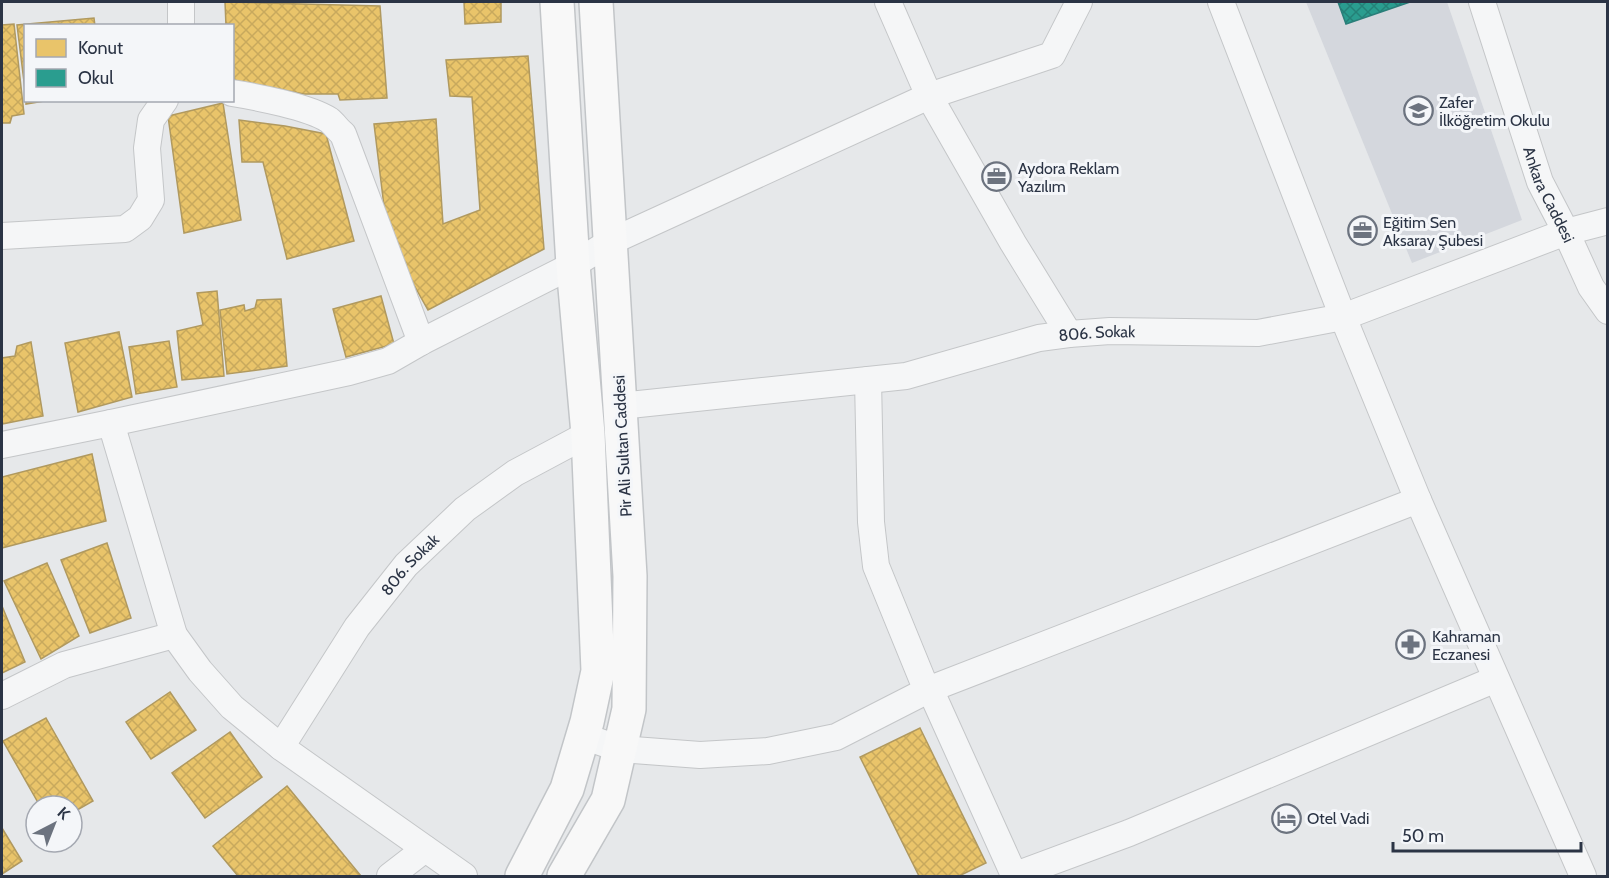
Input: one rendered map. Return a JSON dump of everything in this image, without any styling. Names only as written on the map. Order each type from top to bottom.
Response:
[{"type":"main road","points":[[522,876],[567,789],[583,736],[598,671],[588,434],[573,265],[557,2]]},
{"type":"main road","name":"Pir Ali Sultan Caddesi","points":[[564,876],[608,800],[629,709],[630,576],[596,2]]},
{"type":"street","points":[[181,2],[181,24]]},
{"type":"street","points":[[888,2],[929,96],[1012,243],[1069,334]]},
{"type":"street","points":[[2,445],[349,372],[388,361],[573,265],[610,242],[929,96],[1052,55],[1079,2]]},
{"type":"street","points":[[1221,2],[1343,317],[1418,500],[1583,876]]},
{"type":"street","name":"Ankara Caddesi","points":[[1482,2],[1540,183],[1591,287],[1608,311]]},
{"type":"street","points":[[234,93],[305,110],[329,120],[343,134],[421,342]]},
{"type":"street","points":[[2,236],[125,229],[140,218],[151,200],[147,148],[151,120],[165,102]]},
{"type":"street","name":"806. Sokak","points":[[620,406],[906,376],[1039,338],[1069,334],[1110,331],[1258,333],[1343,317],[1566,232],[1608,221]]},
{"type":"street","points":[[868,380],[871,522],[876,566],[1013,876],[1129,833],[1496,679]]},
{"type":"street","points":[[111,423],[174,635],[200,671],[232,707],[281,747],[464,876]]},
{"type":"street","name":"806. Sokak","points":[[281,747],[357,627],[406,565],[473,503],[515,473],[588,434]]},
{"type":"street","points":[[583,736],[620,749],[700,755],[768,751],[836,737],[929,690],[1418,500]]},
{"type":"street","points":[[2,696],[64,665],[174,635]]},
{"type":"street","points":[[390,876],[425,849]]},
{"type":"shaded area","name":"Zafer İlköğretim Okulu","points":[[1306,2],[1447,2],[1522,220],[1412,263]]},
{"type":"building: Konut","points":[[225,2],[380,6],[387,98],[340,100],[338,94],[304,94],[234,80],[234,24],[226,24]]},
{"type":"building: Konut","points":[[464,2],[501,2],[501,22],[465,24]]},
{"type":"building: Konut","points":[[94,18],[95,24],[28,24]]},
{"type":"building: Konut","points":[[14,24],[24,114],[12,116],[10,123],[2,123],[2,25]]},
{"type":"building: Konut","points":[[24,24],[24,82],[17,25]]},
{"type":"building: Konut","points":[[528,56],[544,249],[428,310],[388,239],[374,124],[436,119],[443,224],[480,210],[472,97],[450,96],[446,60]]},
{"type":"building: Konut","points":[[223,103],[241,220],[184,233],[168,116]]},
{"type":"building: Konut","points":[[239,120],[326,134],[354,241],[287,259],[263,162],[242,162]]},
{"type":"building: Konut","points":[[217,291],[224,376],[182,380],[177,331],[203,325],[197,293]]},
{"type":"building: Konut","points":[[381,296],[394,344],[346,357],[333,309]]},
{"type":"building: Konut","points":[[281,299],[287,366],[227,374],[220,310],[244,305],[245,311],[255,308],[257,300]]},
{"type":"building: Konut","points":[[119,332],[132,397],[78,412],[65,343]]},
{"type":"building: Konut","points":[[169,341],[177,387],[136,394],[129,347]]},
{"type":"building: Konut","points":[[31,342],[43,416],[2,424],[2,358],[15,356],[17,346]]},
{"type":"building: Konut","points":[[92,454],[106,521],[2,548],[2,477]]},
{"type":"building: Konut","points":[[107,543],[131,618],[90,633],[61,560]]},
{"type":"building: Konut","points":[[47,563],[79,636],[41,659],[4,581]]},
{"type":"building: Konut","points":[[2,606],[25,662],[2,673]]},
{"type":"building: Konut","points":[[170,692],[196,730],[151,759],[126,722]]},
{"type":"building: Konut","points":[[46,718],[93,801],[84,806],[84,794],[33,794],[3,741]]},
{"type":"building: Konut","points":[[920,728],[986,863],[959,876],[919,876],[860,757]]},
{"type":"building: Konut","points":[[230,732],[262,777],[205,818],[172,773]]},
{"type":"building: Konut","points":[[287,786],[361,876],[238,876],[213,846]]},
{"type":"building: Konut","points":[[2,828],[22,861],[2,874]]},
{"type":"building: Okul","points":[[1338,2],[1410,2],[1346,24]]},
{"type":"place","name":"Zafer İlköğretim Okulu","points":[[1418,111]]},
{"type":"place","name":"Aydora Reklam Yazılım","points":[[997,177]]},
{"type":"place","name":"Eğitim Sen Aksaray Şubesi","points":[[1362,231]]},
{"type":"place","name":"Kahraman Eczanesi","points":[[1411,645]]},
{"type":"place","name":"Otel Vadi","points":[[1286,818]]}]
